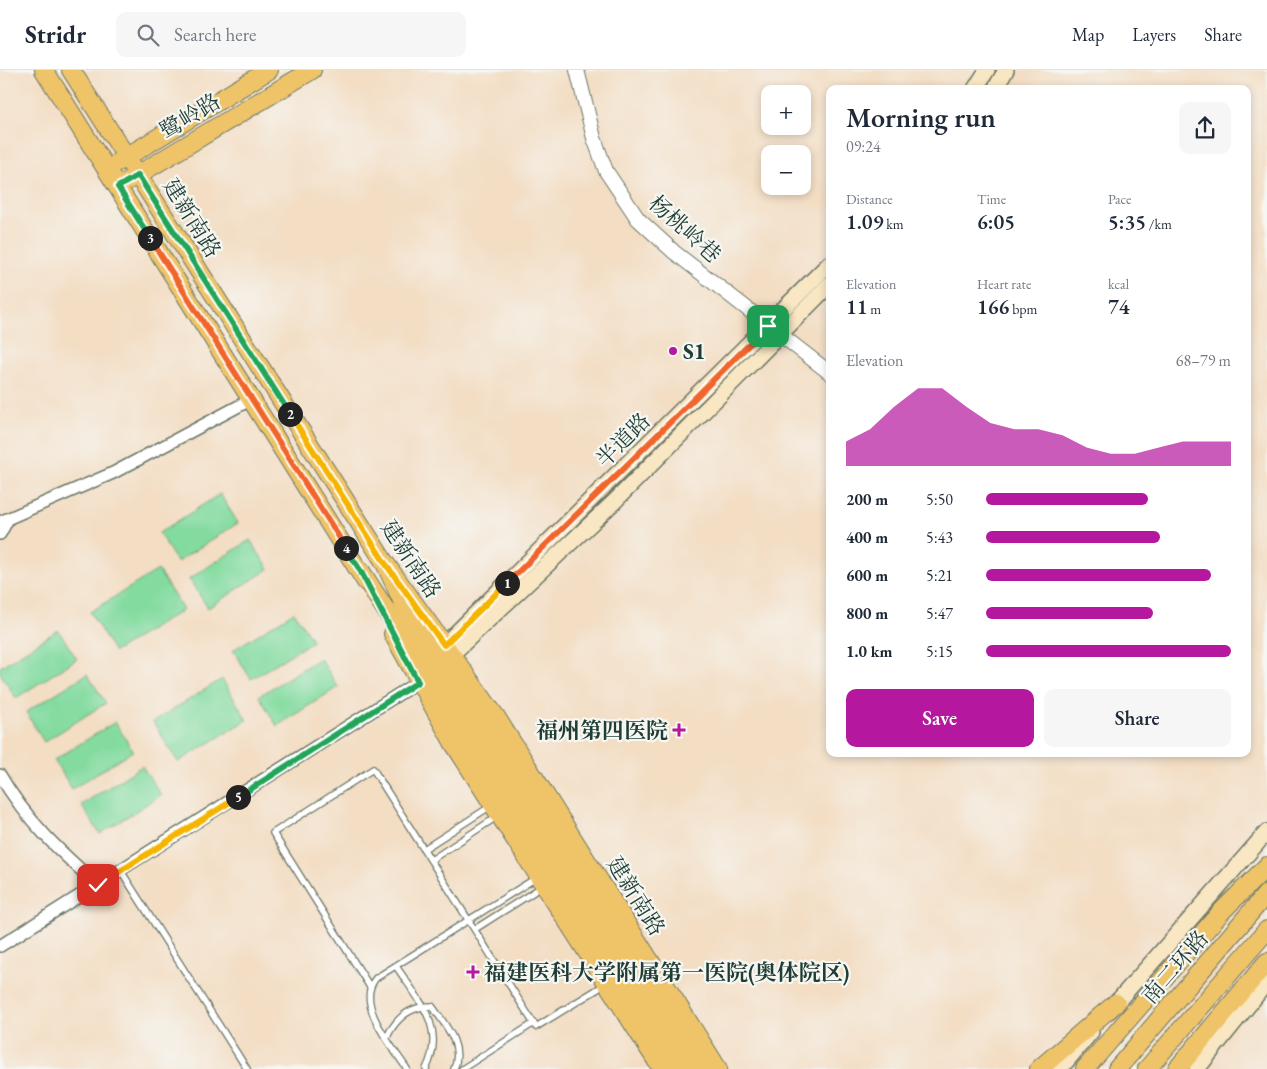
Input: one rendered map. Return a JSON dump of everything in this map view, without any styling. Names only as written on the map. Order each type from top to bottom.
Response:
[{"type":"main road","name":"建新南路","points":[[44,70],[360,570],[418,682],[453,742],[662,1069]]},
{"type":"main road","name":"建新南路","points":[[71,70],[385,563],[496,717],[719,1069]]},
{"type":"main road","name":"鹭岭路","points":[[107,169],[269,70]]},
{"type":"main road","name":"鹭岭路","points":[[118,187],[312,70]]},
{"type":"main road","points":[[978,85],[987,70]]},
{"type":"main road","points":[[997,85],[1006,70]]},
{"type":"main road","name":"半道路","points":[[447,650],[614,502],[774,331],[826,269]]},
{"type":"main road","name":"半道路","points":[[774,331],[826,287]]},
{"type":"main road","points":[[385,563],[404,605],[419,630],[702,1069]]},
{"type":"main road","points":[[360,570],[682,1069]]},
{"type":"main road","points":[[1060,1069],[1267,832]]},
{"type":"main road","points":[[1085,1069],[1222,911],[1267,866]]},
{"type":"main road","name":"南二环路","points":[[1117,1069],[1267,894]]},
{"type":"main road","name":"南二环路","points":[[1147,1069],[1267,930]]},
{"type":"main road","points":[[1177,1069],[1267,962]]},
{"type":"main road","points":[[1197,1069],[1267,982]]},
{"type":"main road","points":[[1039,1069],[1116,1003]]},
{"type":"street","name":"杨桃岭巷","points":[[577,70],[600,155],[606,171],[627,204],[658,239],[826,370]]},
{"type":"street","points":[[0,534],[4,520],[113,473],[252,399]]},
{"type":"street","points":[[0,946],[418,682]]},
{"type":"street","points":[[0,775],[32,823],[63,855],[98,885]]},
{"type":"lane","points":[[406,1069],[370,1010],[370,987],[273,833],[373,769],[536,1027],[607,983]]},
{"type":"lane","points":[[424,849],[496,810]]},
{"type":"lane","points":[[431,860],[496,810]]},
{"type":"lane","points":[[121,871],[247,1069]]},
{"type":"lane","points":[[370,987],[376,978],[469,920],[541,880]]},
{"type":"lane","points":[[475,929],[541,880]]},
{"type":"lane","points":[[396,966],[433,1025],[433,1052],[426,1069]]},
{"type":"lane","points":[[387,1037],[400,1018],[422,1006],[432,1006],[454,1040],[457,1057],[454,1069]]},
{"type":"lane","points":[[462,1069],[534,1024]]},
{"type":"green space","points":[[220,494],[238,523],[177,562],[159,533]]},
{"type":"green space","points":[[250,540],[269,569],[208,608],[189,579]]},
{"type":"green space","points":[[158,570],[183,610],[114,652],[90,612]]},
{"type":"green space","points":[[294,612],[313,641],[251,679],[233,650]]},
{"type":"green space","points":[[58,630],[77,659],[16,698],[0,673],[0,667]]},
{"type":"green space","points":[[320,658],[338,687],[277,726],[259,696]]},
{"type":"green space","points":[[87,674],[106,703],[44,742],[26,712]]},
{"type":"green space","points":[[222,679],[247,720],[178,762],[153,722]]},
{"type":"green space","points":[[115,722],[133,751],[72,789],[54,760]]},
{"type":"green space","points":[[142,766],[161,795],[100,834],[81,805]]},
{"type":"place","name":"S1","points":[[673,351]]},
{"type":"place","name":"福州第四医院","points":[[679,730]]},
{"type":"place","name":"福建医科大学附属第一医院(奥体院区)","points":[[473,972]]},
{"type":"route","points":[[98,885],[418,682],[360,570],[118,187],[138,175],[385,563],[444,645],[768,326]]}]
